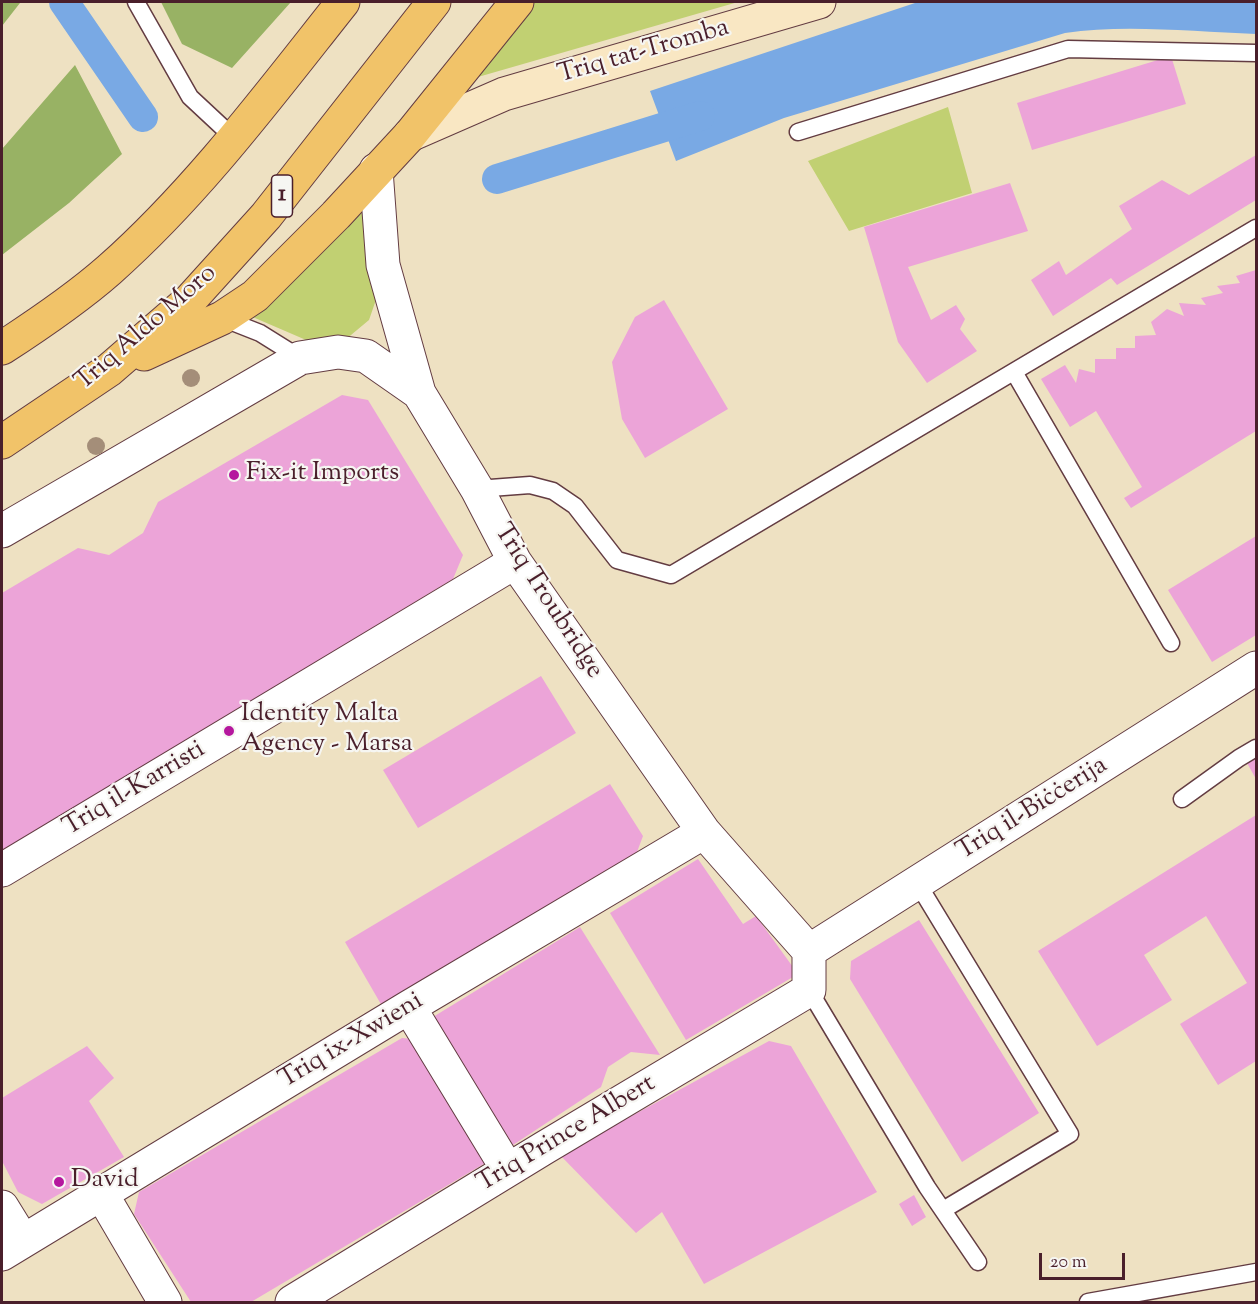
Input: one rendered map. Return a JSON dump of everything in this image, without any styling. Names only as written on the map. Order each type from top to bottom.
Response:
[{"type":"highway","points":[[2,348],[57,311],[109,270],[165,216],[234,138],[343,2]]},
{"type":"highway","name":"Triq Aldo Moro","points":[[2,442],[109,370],[190,300],[266,216],[434,2]]},
{"type":"highway","points":[[109,370],[222,318],[255,296],[336,215],[410,135],[517,2]]},
{"type":"street","name":"Triq tat-Tromba","points":[[410,135],[504,94],[819,2]]},
{"type":"street","name":"Triq Troubridge","points":[[376,170],[383,265],[419,393],[477,489],[515,562],[704,832],[809,951]]},
{"type":"street","points":[[2,531],[300,358],[338,352],[366,356],[419,393]]},
{"type":"street","name":"Triq il-Karristi","points":[[2,870],[515,562]]},
{"type":"street","name":"Triq il-Biċċerija","points":[[809,951],[1257,668]]},
{"type":"street","name":"Triq ix-Xwieni","points":[[12,1247],[704,832]]},
{"type":"street","points":[[809,951],[809,990]]},
{"type":"street","name":"Triq Prince Albert","points":[[292,1302],[332,1292],[508,1170],[809,990]]},
{"type":"street","points":[[409,1007],[508,1170]]},
{"type":"street","points":[[101,1193],[165,1302]]},
{"type":"street","points":[[2,1207],[12,1247]]},
{"type":"lane","points":[[136,2],[190,97],[234,138]]},
{"type":"lane","points":[[798,132],[1068,49],[1257,52]]},
{"type":"lane","points":[[477,489],[530,485],[553,491],[575,506],[617,560],[671,575],[1257,228]]},
{"type":"lane","points":[[222,318],[260,333],[300,358]]},
{"type":"lane","points":[[1014,372],[1171,643]]},
{"type":"lane","points":[[1182,799],[1257,747]]},
{"type":"lane","points":[[918,884],[1070,1134],[943,1210]]},
{"type":"lane","points":[[809,990],[943,1210],[978,1262]]},
{"type":"lane","points":[[1088,1302],[1257,1272]]},
{"type":"green space","points":[[2,2],[20,3],[2,26]]},
{"type":"green space","points":[[161,2],[291,2],[232,68],[182,44]]},
{"type":"green space","points":[[528,2],[738,2],[478,77]]},
{"type":"green space","points":[[75,65],[122,154],[69,203],[2,255],[2,149]]},
{"type":"green space","points":[[948,107],[972,193],[849,231],[808,161]]},
{"type":"green space","points":[[363,204],[378,294],[369,320],[345,340],[320,346],[248,315]]},
{"type":"water","points":[[918,2],[1256,2],[1256,34],[1160,29],[1088,30],[1065,33],[784,118],[676,161],[650,91]]},
{"type":"building","points":[[1171,56],[1186,104],[1032,150],[1017,103]]},
{"type":"building","points":[[1256,155],[1256,200],[1117,285],[1111,278],[1053,316],[1031,280],[1059,261],[1066,275],[1132,229],[1119,206],[1162,180],[1189,195]]},
{"type":"building","points":[[1010,183],[1028,231],[908,267],[931,320],[956,305],[965,319],[960,329],[977,351],[927,383],[898,342],[864,227]]},
{"type":"building","points":[[1256,270],[1256,431],[1131,508],[1124,498],[1142,487],[1096,411],[1070,427],[1041,379],[1065,365],[1076,383],[1079,369],[1095,373],[1095,359],[1116,359],[1116,348],[1135,348],[1135,336],[1156,335],[1151,322],[1167,309],[1184,316],[1179,303],[1206,305],[1201,298],[1223,293],[1217,286],[1240,283],[1236,276]]},
{"type":"building","points":[[664,300],[728,409],[645,458],[622,419],[612,362],[635,317]]},
{"type":"building","points":[[342,395],[368,400],[463,555],[453,579],[2,852],[2,593],[78,548],[109,555],[143,533],[158,502]]},
{"type":"building","points":[[1256,536],[1256,635],[1212,662],[1168,590]]},
{"type":"building","points":[[541,676],[576,733],[418,828],[383,770]]},
{"type":"building","points":[[1256,757],[1256,779],[1247,763]]},
{"type":"building","points":[[610,784],[643,836],[637,852],[382,1006],[345,942]]},
{"type":"building","points":[[1256,815],[1256,1061],[1218,1085],[1180,1024],[1247,983],[1206,916],[1144,955],[1172,1000],[1097,1046],[1038,951]]},
{"type":"building","points":[[698,859],[743,924],[756,916],[798,974],[686,1040],[610,913]]},
{"type":"building","points":[[919,920],[1039,1113],[962,1162],[850,979],[851,961]]},
{"type":"building","points":[[580,927],[660,1055],[631,1052],[608,1067],[601,1087],[513,1145],[433,1017]]},
{"type":"building","points":[[402,1038],[413,1039],[487,1162],[251,1302],[191,1302],[134,1214],[139,1192]]},
{"type":"building","points":[[769,1041],[791,1046],[877,1192],[704,1284],[662,1212],[636,1233],[560,1155]]},
{"type":"building","points":[[87,1046],[114,1078],[89,1101],[124,1157],[42,1204],[18,1192],[2,1161],[2,1098]]},
{"type":"building","points":[[914,1195],[926,1217],[912,1226],[899,1204]]},
{"type":"waterway","points":[[64,2],[143,117]]},
{"type":"waterway","points":[[497,179],[700,116]]},
{"type":"place","name":"Fix-it Imports","points":[[234,475]]},
{"type":"place","name":"Identity Malta Agency - Marsa","points":[[229,731]]},
{"type":"place","name":"David","points":[[59,1182]]}]
